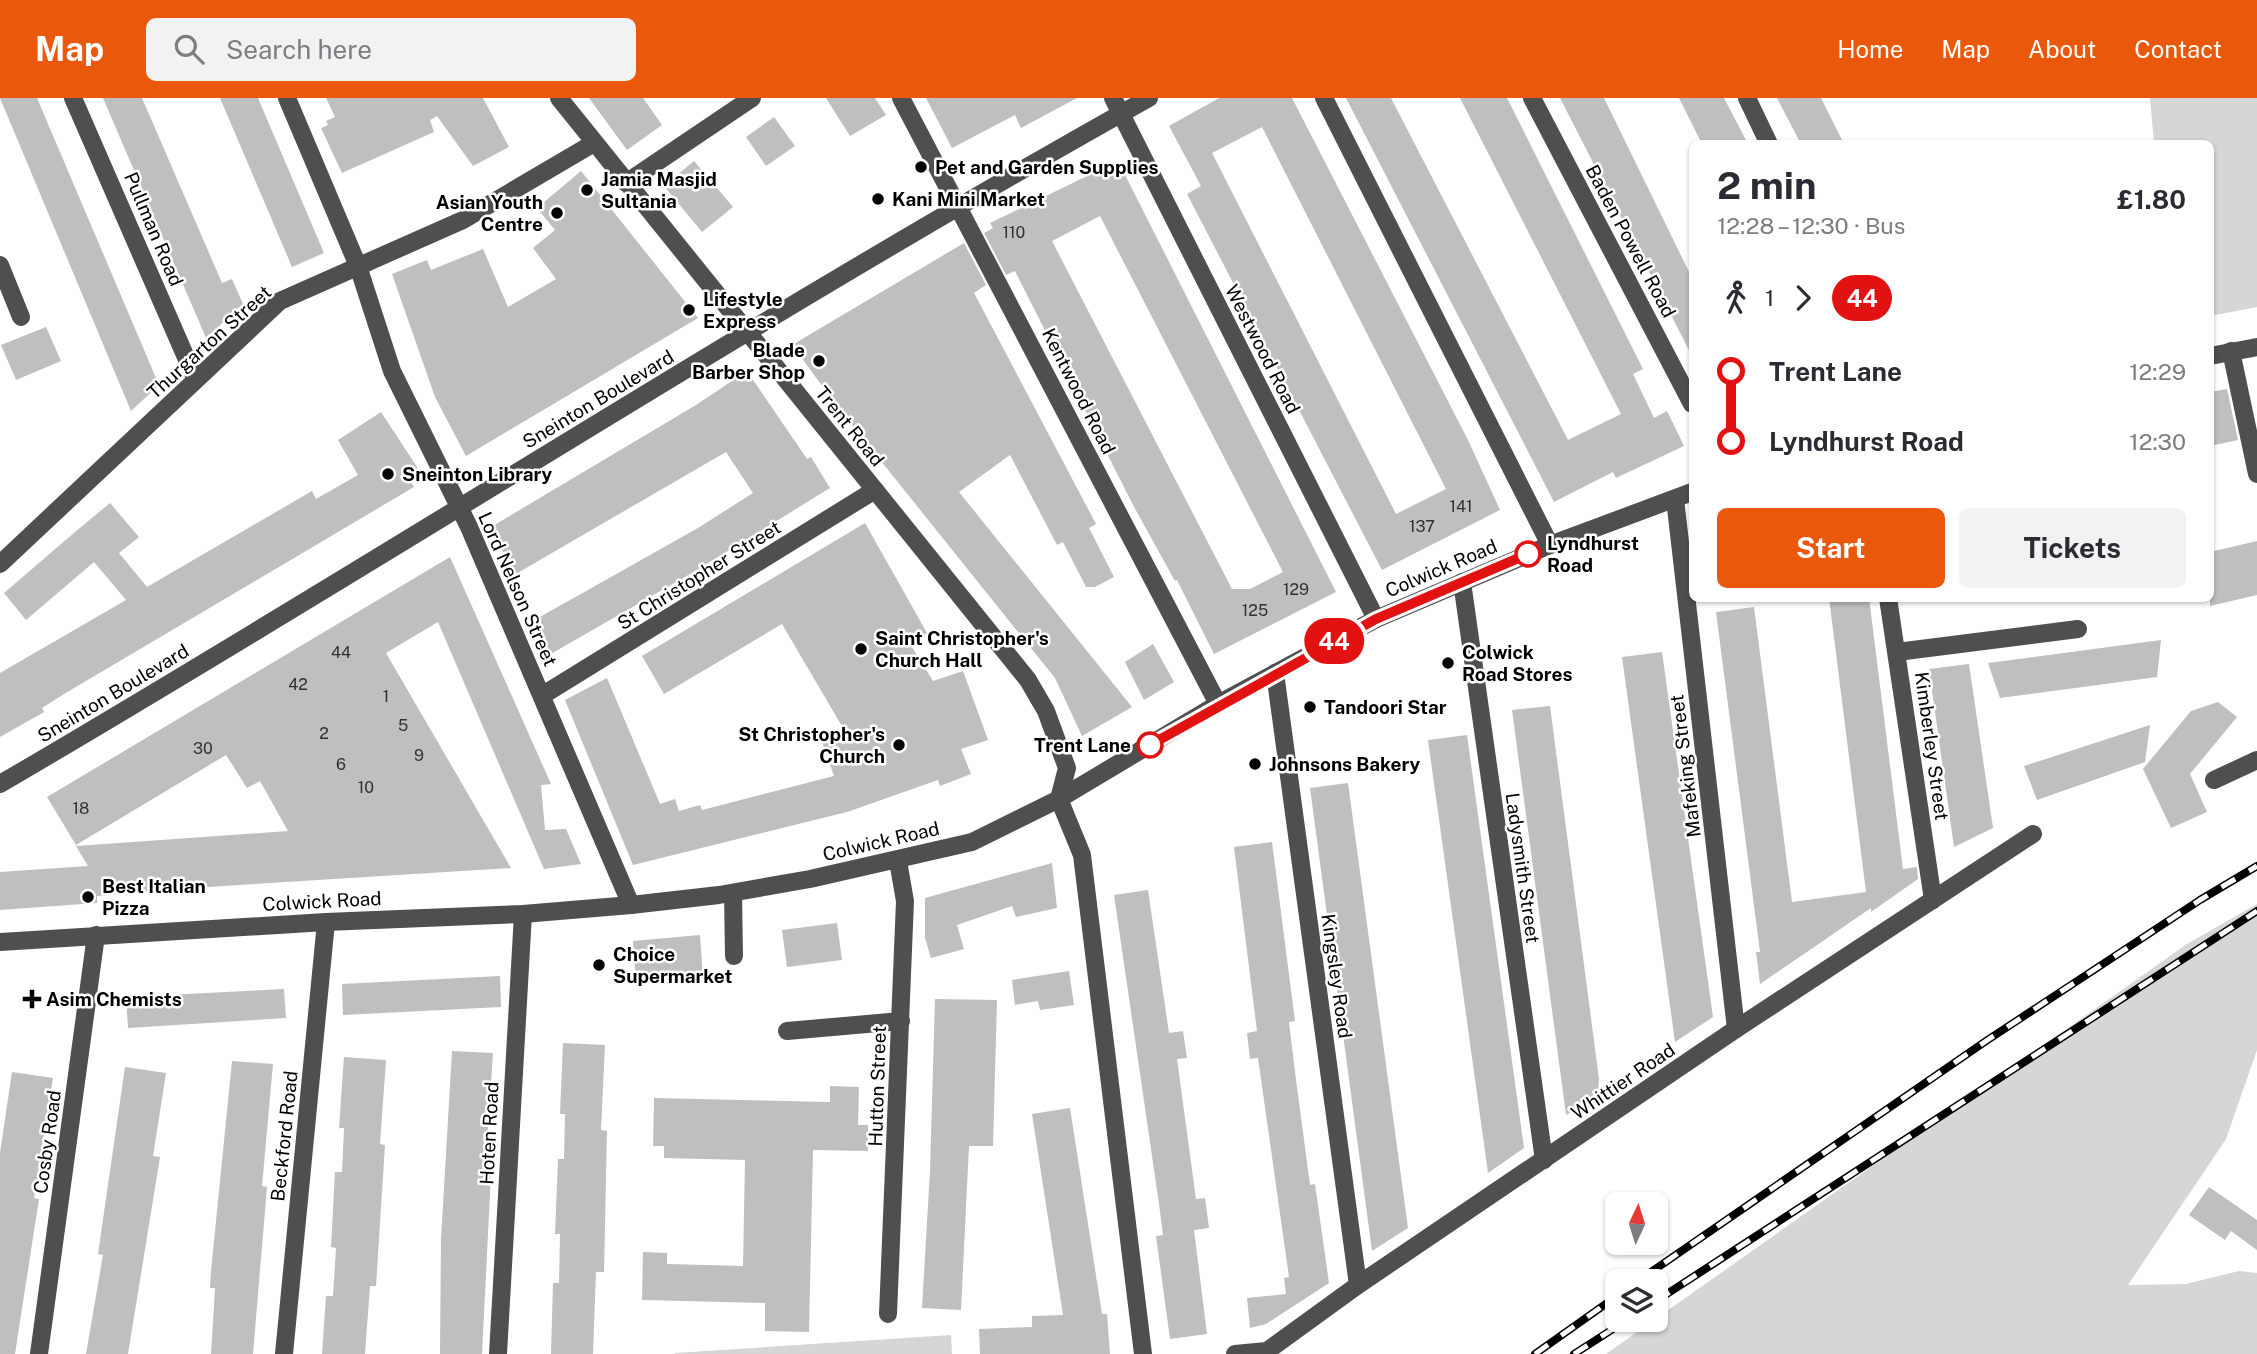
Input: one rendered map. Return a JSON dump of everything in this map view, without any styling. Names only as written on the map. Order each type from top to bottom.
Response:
[{"type":"street","name":"Pullman Road","points":[[74,98],[195,378]]},
{"type":"street","name":"Lord Nelson Street","points":[[287,98],[358,266],[392,372],[458,508],[543,695],[631,905]]},
{"type":"street","name":"Trent Road","points":[[559,98],[1028,680],[1046,710],[1067,768],[1059,799]]},
{"type":"street","points":[[626,183],[752,98]]},
{"type":"street","name":"Kentwood Road","points":[[901,98],[961,208],[1217,704]]},
{"type":"street","name":"Sneinton Boulevard","points":[[0,784],[158,692],[748,333],[961,208],[1117,106],[1149,98]]},
{"type":"street","points":[[1324,98],[1550,545]]},
{"type":"street","name":"Baden Powell Road","points":[[1532,98],[1689,398]]},
{"type":"street","points":[[1747,98],[1767,140]]},
{"type":"street","name":"Westwood Road","points":[[1117,106],[1376,619]]},
{"type":"street","name":"Thurgarton Street","points":[[0,564],[280,301],[463,220],[594,143]]},
{"type":"street","points":[[0,265],[21,317]]},
{"type":"street","points":[[2214,354],[2257,347]]},
{"type":"street","points":[[2231,352],[2257,474]]},
{"type":"street","name":"St Christopher Street","points":[[543,695],[875,490]]},
{"type":"street","name":"Colwick Road","points":[[0,942],[326,922],[523,914],[631,905],[733,893],[898,861],[971,842],[1059,799],[1217,704],[1376,619],[1550,545],[1689,493]]},
{"type":"street","name":"Mafeking Street","points":[[1675,499],[1736,1029]]},
{"type":"street","name":"Ladysmith Street","points":[[1462,582],[1544,1160]]},
{"type":"street","name":"Kimberley Street","points":[[1889,602],[1933,900]]},
{"type":"street","points":[[1897,652],[2078,629]]},
{"type":"street","name":"Kingsley Road","points":[[1275,673],[1358,1285]]},
{"type":"street","points":[[2214,780],[2257,760]]},
{"type":"street","points":[[1059,799],[1082,855],[1143,1354]]},
{"type":"street","name":"Whittier Road","points":[[1236,1354],[1267,1351],[1358,1285],[1736,1029],[2033,835]]},
{"type":"street","name":"Hutton Street","points":[[888,1314],[905,901],[898,861]]},
{"type":"street","points":[[733,893],[734,956]]},
{"type":"street","name":"Hoten Road","points":[[498,1354],[523,914]]},
{"type":"street","name":"Beckford Road","points":[[284,1354],[326,922]]},
{"type":"street","name":"Cosby Road","points":[[39,1354],[96,935]]},
{"type":"street","points":[[787,1031],[901,1021]]},
{"type":"shaded area","points":[[2150,98],[2257,98],[2257,307],[2214,315],[2214,140],[2154,140]]},
{"type":"shaded area","points":[[2257,904],[2257,1050],[2226,1139],[2128,1285],[2186,1284],[2239,1271],[2257,1273],[2257,1354],[1606,1354],[1637,1332],[1668,1332],[1668,1310],[2187,944]]},
{"type":"shaded area","points":[[951,1335],[952,1354],[674,1354],[675,1353]]},
{"type":"building","points":[[0,98],[37,98],[159,385],[131,411]]},
{"type":"building","points":[[103,98],[142,98],[222,283],[232,279],[243,304],[206,338]]},
{"type":"building","points":[[220,98],[258,98],[324,253],[292,267]]},
{"type":"building","points":[[326,98],[483,98],[509,147],[473,166],[437,116],[430,120],[434,132],[342,173],[321,128],[328,125],[326,121],[335,117]]},
{"type":"building","points":[[589,98],[643,98],[662,125],[627,150]]},
{"type":"building","points":[[826,98],[875,98],[886,115],[850,136]]},
{"type":"building","points":[[926,98],[1077,98],[1021,128],[1015,115],[952,148]]},
{"type":"building","points":[[1219,98],[1292,98],[1468,440],[1500,510],[1382,570],[1187,194],[1201,186],[1169,126]],"holes":[[[1262,127],[1446,489],[1396,514],[1212,153]]]},
{"type":"building","points":[[1346,98],[1391,98],[1568,440],[1621,414],[1460,98],[1507,98],[1643,369],[1633,374],[1654,418],[1667,411],[1684,446],[1616,478],[1613,472],[1554,502]]},
{"type":"building","points":[[1560,98],[1604,98],[1689,272],[1689,350]]},
{"type":"building","points":[[1679,98],[1724,98],[1746,140],[1700,140]]},
{"type":"building","points":[[1777,98],[1821,98],[1842,140],[1799,140]]},
{"type":"building","points":[[774,117],[795,146],[766,166],[746,137]]},
{"type":"building","points":[[694,161],[733,207],[702,232],[664,186]]},
{"type":"building","points":[[1118,161],[1336,592],[1214,654],[1177,580],[1175,581],[1133,505],[1015,271],[1006,275],[984,233],[993,228],[990,223]],"holes":[[[1100,216],[1283,572],[1250,589],[1232,589],[1052,241]]]},
{"type":"building","points":[[581,171],[698,318],[466,456],[435,397],[392,274],[427,260],[431,270],[483,249],[508,307],[556,279],[533,248],[555,230],[537,208]]},
{"type":"building","points":[[964,243],[986,285],[974,293],[1096,524],[1089,528],[1114,577],[1095,587],[1086,587],[1063,542],[1057,545],[1010,455],[959,492],[1132,707],[1082,736],[1055,678],[840,410],[792,345]]},
{"type":"building","points":[[46,327],[61,361],[16,380],[1,345]]},
{"type":"building","points":[[747,371],[807,459],[811,457],[830,488],[697,570],[549,655],[531,622],[698,528],[753,493],[726,452],[514,575],[491,527],[696,405]]},
{"type":"building","points":[[2227,389],[2238,440],[2214,445],[2214,391]]},
{"type":"building","points":[[381,412],[421,473],[410,480],[414,487],[64,694],[42,708],[44,712],[0,737],[0,673],[126,600],[94,562],[26,620],[4,593],[75,532],[110,503],[139,537],[119,553],[147,587],[312,491],[316,499],[358,475],[338,440]]},
{"type":"building","points":[[865,523],[927,633],[910,644],[933,681],[963,671],[988,740],[961,749],[971,774],[940,786],[938,780],[847,812],[633,865],[565,700],[607,678],[660,804],[675,799],[679,811],[700,805],[702,810],[834,776],[820,736],[843,728],[782,624],[664,694],[642,656]]},
{"type":"building","points":[[2257,541],[2257,595],[2210,606],[2210,602],[2214,602],[2214,551]]},
{"type":"building","points":[[450,557],[551,784],[541,785],[545,830],[566,829],[581,864],[544,869],[438,622],[386,653],[511,868],[160,890],[97,896],[97,903],[0,910],[0,872],[88,866],[76,846],[288,831],[260,781],[247,788],[226,755],[76,845],[47,797]]},
{"type":"building","points":[[1830,602],[1870,602],[1903,869],[1917,867],[1918,879],[1760,984],[1756,952],[1760,952],[1716,612],[1754,607],[1792,902],[1866,892]]},
{"type":"building","points":[[2161,640],[2157,677],[2083,687],[2000,698],[1988,663]]},
{"type":"building","points":[[1153,644],[1174,682],[1144,700],[1125,662]]},
{"type":"building","points":[[1662,652],[1713,1017],[1675,1042],[1622,657]]},
{"type":"building","points":[[1969,664],[1993,828],[1954,847],[1929,669]]},
{"type":"building","points":[[2218,702],[2237,717],[2190,774],[2207,812],[2171,828],[2143,769],[2191,711]]},
{"type":"building","points":[[1550,706],[1599,1079],[1598,1096],[1566,1115],[1512,710]]},
{"type":"building","points":[[2150,725],[2145,762],[2037,800],[2024,766]]},
{"type":"building","points":[[1467,735],[1524,1148],[1488,1173],[1428,740]]},
{"type":"building","points":[[1348,783],[1408,1228],[1372,1251],[1310,788]]},
{"type":"building","points":[[1272,842],[1295,1021],[1289,1022],[1295,1072],[1310,1185],[1315,1184],[1329,1283],[1266,1324],[1250,1328],[1247,1298],[1286,1294],[1284,1278],[1289,1277],[1258,1058],[1250,1059],[1247,1033],[1257,1031],[1234,847]]},
{"type":"building","points":[[1052,863],[1057,908],[1016,917],[1012,906],[957,925],[964,949],[931,958],[925,938],[925,898]]},
{"type":"building","points":[[1148,890],[1169,1033],[1183,1031],[1187,1058],[1177,1059],[1196,1199],[1205,1198],[1209,1228],[1194,1230],[1207,1334],[1170,1339],[1156,1236],[1163,1235],[1114,895]]},
{"type":"building","points":[[837,923],[842,960],[787,967],[782,930]]},
{"type":"building","points":[[700,935],[703,978],[636,984],[633,941]]},
{"type":"building","points":[[1069,971],[1074,1005],[1040,1010],[1038,1001],[1015,1005],[1012,980]]},
{"type":"building","points":[[500,976],[501,1007],[343,1015],[342,984]]},
{"type":"building","points":[[284,989],[286,1018],[128,1028],[126,997]]},
{"type":"building","points":[[935,999],[997,1000],[993,1146],[969,1146],[961,1310],[922,1308],[930,1171]]},
{"type":"building","points":[[563,1043],[605,1045],[601,1130],[607,1131],[604,1272],[596,1272],[593,1354],[551,1354],[553,1283],[559,1283],[560,1234],[555,1234],[558,1159],[564,1159],[565,1114],[560,1114]]},
{"type":"building","points":[[452,1051],[493,1053],[485,1174],[491,1174],[482,1354],[440,1354],[441,1239]]},
{"type":"building","points":[[344,1057],[386,1060],[380,1144],[385,1145],[376,1286],[370,1286],[365,1354],[322,1354],[326,1296],[333,1296],[336,1248],[331,1247],[335,1172],[342,1172],[344,1128],[339,1128]]},
{"type":"building","points":[[232,1061],[273,1064],[262,1186],[267,1187],[253,1354],[211,1354],[215,1288],[210,1288],[211,1271]]},
{"type":"building","points":[[125,1067],[166,1073],[153,1156],[160,1157],[128,1354],[86,1354],[103,1255],[98,1254]]},
{"type":"building","points":[[12,1072],[53,1078],[34,1198],[39,1199],[15,1354],[0,1354],[0,1153]]},
{"type":"building","points":[[830,1086],[859,1087],[858,1125],[868,1125],[868,1151],[813,1150],[809,1332],[765,1331],[765,1303],[642,1300],[643,1252],[667,1253],[667,1264],[743,1266],[745,1160],[664,1158],[664,1146],[653,1146],[654,1098],[830,1102]]},
{"type":"building","points":[[1070,1108],[1102,1314],[1107,1314],[1110,1354],[980,1354],[979,1329],[1032,1327],[1032,1316],[1063,1315],[1032,1114]]},
{"type":"building","points":[[2209,1187],[2257,1220],[2257,1250],[2231,1231],[2225,1240],[2189,1215]]},
{"type":"railway","points":[[1655,1269],[1986,1041],[2200,900],[2257,866]]},
{"type":"railway","points":[[1668,1293],[2257,911]]},
{"type":"railway","points":[[1535,1354],[1605,1304]]},
{"type":"railway","points":[[1574,1354],[1608,1332]]},
{"type":"bus line","name":"44","points":[[1150,745],[1217,704],[1376,619],[1528,554]]},
{"type":"place","name":"Pet and Garden Supplies","points":[[921,167]]},
{"type":"place","name":"Jamia Masjid Sultania","points":[[587,190]]},
{"type":"place","name":"Kani Mini Market","points":[[878,199]]},
{"type":"place","name":"Asian Youth Centre","points":[[557,213]]},
{"type":"place","name":"Lifestyle Express","points":[[689,310]]},
{"type":"place","name":"Blade Barber Shop","points":[[819,361]]},
{"type":"place","name":"Sneinton Library","points":[[388,474]]},
{"type":"place","name":"Lyndhurst Road","points":[[1528,554]]},
{"type":"place","name":"Saint Christopher's Church Hall","points":[[861,649]]},
{"type":"place","name":"Colwick Road Stores","points":[[1448,663]]},
{"type":"place","name":"Tandoori Star","points":[[1310,707]]},
{"type":"place","name":"St Christopher's Church","points":[[899,745]]},
{"type":"place","name":"Trent Lane","points":[[1150,745]]},
{"type":"place","name":"Johnsons Bakery","points":[[1255,764]]},
{"type":"place","name":"Best Italian Pizza","points":[[88,897]]},
{"type":"place","name":"Choice Supermarket","points":[[599,965]]},
{"type":"place","name":"Asim Chemists","points":[[32,999]]}]
